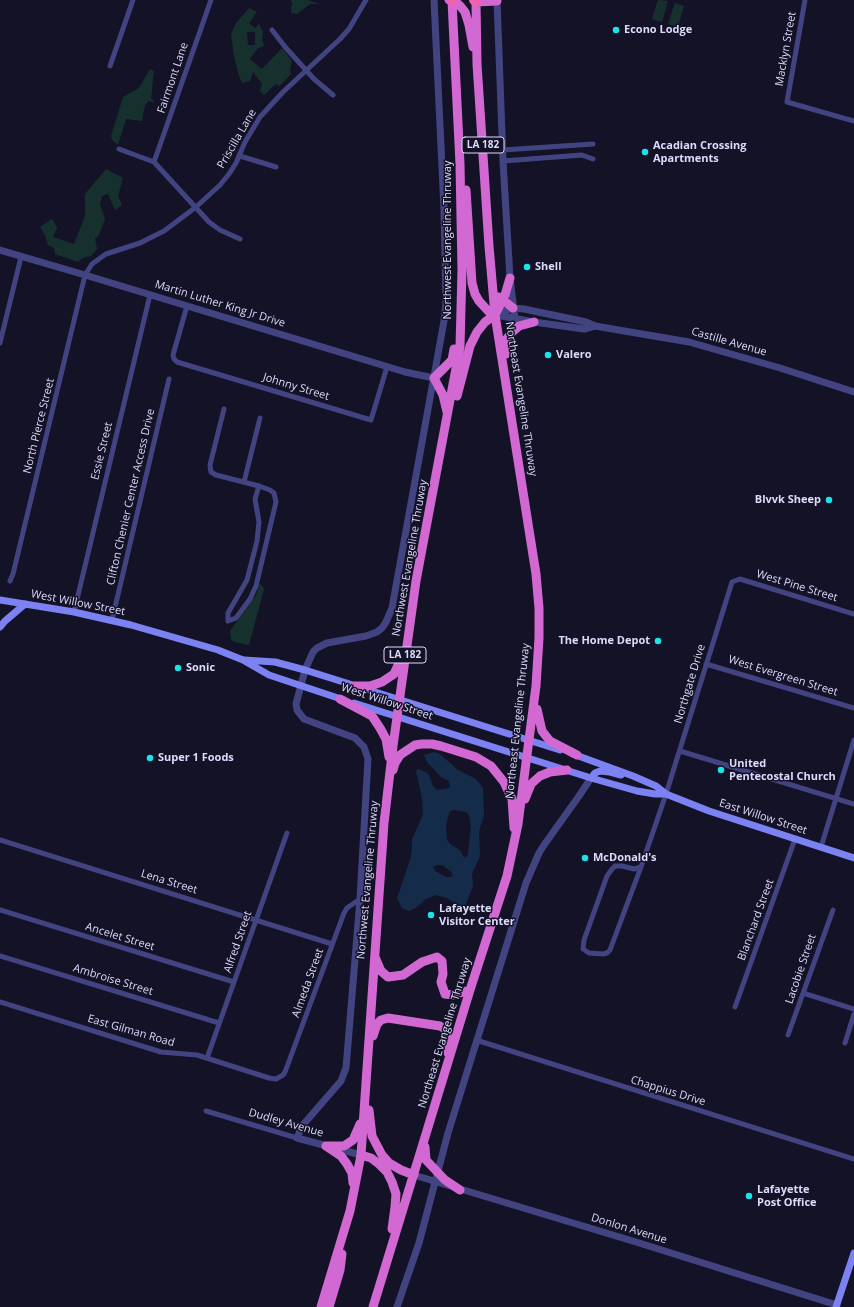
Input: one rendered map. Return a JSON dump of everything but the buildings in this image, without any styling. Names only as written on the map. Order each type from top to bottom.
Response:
[{"type":"highway","points":[[451,0],[462,7],[467,17],[477,64]]},
{"type":"highway","name":"Northwest Evangeline Thruway","points":[[321,1307],[350,1211],[361,1155],[369,1051],[374,956],[388,787],[416,580],[460,347],[459,330],[462,277],[460,164],[451,0]]},
{"type":"highway","points":[[475,1],[497,0]]},
{"type":"highway","name":"Northeast Evangeline Thruway","points":[[373,1307],[470,990],[507,876],[515,843],[520,811],[536,690],[539,608],[536,574],[492,288],[477,64],[475,1]]},
{"type":"highway","points":[[460,164],[466,185],[472,283],[479,301],[490,313],[495,315]]},
{"type":"highway","points":[[437,472],[470,346],[477,332],[485,322],[495,315],[503,300],[510,278]]},
{"type":"highway","points":[[492,288],[496,294],[513,308]]},
{"type":"highway","points":[[504,371],[506,340],[519,326],[534,322]]},
{"type":"highway","points":[[448,416],[443,395],[434,378],[452,360],[459,330]]},
{"type":"highway","points":[[355,686],[370,686],[382,682],[394,674],[406,651]]},
{"type":"highway","points":[[536,690],[538,717],[542,731],[550,741],[577,755]]},
{"type":"highway","points":[[340,699],[372,716],[386,739],[391,766]]},
{"type":"highway","points":[[388,787],[395,763],[400,755],[415,745],[432,744],[455,749],[476,757],[494,770],[501,778],[512,799],[515,843]]},
{"type":"highway","points":[[520,811],[531,784],[540,776],[550,772],[567,770]]},
{"type":"highway","points":[[374,956],[381,971],[388,977],[403,974],[422,962],[437,958],[442,962],[443,974],[441,982],[445,994],[453,995],[470,990]]},
{"type":"highway","points":[[369,1051],[374,1030],[381,1020],[388,1018],[419,1024],[440,1026],[445,1029],[447,1034],[447,1064]]},
{"type":"highway","points":[[368,1066],[370,1126],[372,1136],[382,1155],[389,1163],[414,1176]]},
{"type":"highway","points":[[326,1146],[344,1146],[353,1140],[358,1130],[364,1110]]},
{"type":"highway","points":[[424,1143],[426,1160],[445,1180],[460,1190]]},
{"type":"highway","points":[[326,1146],[341,1156],[347,1164],[352,1173],[354,1191]]},
{"type":"highway","points":[[361,1155],[371,1158],[387,1172],[396,1194],[389,1254]]},
{"type":"highway","points":[[329,1307],[340,1270],[344,1229]]},
{"type":"main road","name":"West Willow Street","points":[[0,600],[112,620],[218,650],[243,660],[269,675],[300,686],[527,758]]},
{"type":"main road","points":[[0,627],[25,604]]},
{"type":"main road","name":"West Willow Street","points":[[243,660],[275,662],[306,670],[530,740]]},
{"type":"main road","name":"East Willow Street","points":[[530,740],[577,755],[633,776],[656,786],[666,794],[709,811],[854,858]]},
{"type":"main road","name":"East Willow Street","points":[[527,758],[637,791],[666,794]]},
{"type":"main road","points":[[590,778],[595,773],[600,771],[633,776]]},
{"type":"main road","points":[[836,1306],[852,1264],[854,1253]]},
{"type":"street","points":[[110,66],[133,0]]},
{"type":"street","name":"Fairmont Lane","points":[[154,162],[211,0]]},
{"type":"street","name":"Priscilla Lane","points":[[85,275],[92,264],[101,256],[140,243],[164,232],[196,207],[220,185],[240,156],[245,142],[260,117],[283,92],[332,48],[349,29],[366,0]]},
{"type":"street","name":"Northwest Evangeline Thruway","points":[[297,1138],[302,1126],[341,1081],[346,1068],[360,899],[368,766],[367,755],[364,747],[355,738],[304,719],[299,714],[296,704],[300,686],[310,657],[317,648],[326,643],[373,634],[382,628],[390,614],[444,321],[446,287],[434,0]]},
{"type":"street","name":"Northeast Evangeline Thruway","points":[[497,0],[503,161],[510,278],[515,319]]},
{"type":"street","name":"Macklyn Street","points":[[805,0],[787,102],[854,121]]},
{"type":"street","points":[[272,30],[307,71],[333,95]]},
{"type":"street","points":[[503,150],[593,144]]},
{"type":"street","points":[[120,149],[154,162],[209,222],[220,230],[240,239]]},
{"type":"street","points":[[503,161],[582,155],[593,159]]},
{"type":"street","points":[[240,156],[276,167]]},
{"type":"street","name":"Martin Luther King Jr Drive","points":[[0,250],[387,367],[434,378]]},
{"type":"street","points":[[0,343],[21,257]]},
{"type":"street","name":"North Pierce Street","points":[[10,581],[13,574],[85,275]]},
{"type":"street","name":"Essie Street","points":[[74,612],[150,295]]},
{"type":"street","name":"Johnny Street","points":[[187,306],[173,357],[177,362],[196,368],[371,420],[387,367]]},
{"type":"street","points":[[495,315],[513,308]]},
{"type":"street","name":"Castille Avenue","points":[[513,308],[557,315],[586,322],[595,326],[689,342],[780,368],[854,392]]},
{"type":"street","name":"Castille Avenue","points":[[495,315],[584,329],[595,326]]},
{"type":"street","name":"Clifton Chenier Center Access Drive","points":[[112,620],[169,379]]},
{"type":"street","points":[[224,409],[210,469],[211,472],[216,475],[259,486],[270,490],[274,493],[276,502],[256,586],[236,618],[228,621],[228,613],[248,580],[257,541],[259,522],[255,499],[259,486]]},
{"type":"street","points":[[244,482],[260,418]]},
{"type":"street","points":[[257,541],[266,542]]},
{"type":"street","name":"West Pine Street","points":[[734,580],[740,579],[854,614]]},
{"type":"street","name":"Northgate Drive","points":[[641,868],[634,869],[615,866],[608,873],[584,940],[584,949],[586,952],[597,955],[607,953],[610,950],[641,868],[666,794],[730,586],[734,580]]},
{"type":"street","points":[[243,588],[252,593]]},
{"type":"street","name":"West Evergreen Street","points":[[706,664],[854,708]]},
{"type":"street","points":[[821,847],[854,740]]},
{"type":"street","points":[[680,751],[854,804]]},
{"type":"street","points":[[397,1307],[419,1243],[476,1040],[530,873],[544,845],[590,778]]},
{"type":"street","name":"Alfred Street","points":[[207,1058],[287,833]]},
{"type":"street","name":"Blanchard Street","points":[[735,1007],[795,839]]},
{"type":"street","name":"Lena Street","points":[[0,840],[332,944]]},
{"type":"street","name":"Almeda Street","points":[[280,1078],[285,1072],[344,913],[350,905],[360,899]]},
{"type":"street","name":"Ancelet Street","points":[[0,910],[234,982]]},
{"type":"street","name":"Lacobie Street","points":[[788,1035],[833,910]]},
{"type":"street","name":"Ambroise Street","points":[[0,956],[219,1023]]},
{"type":"street","points":[[803,993],[854,1009]]},
{"type":"street","name":"East Gilman Road","points":[[0,1002],[161,1052],[191,1054],[269,1078],[280,1078]]},
{"type":"street","points":[[845,1043],[854,1014]]},
{"type":"street","name":"Chappius Drive","points":[[476,1040],[854,1159]]},
{"type":"street","name":"Dudley Avenue","points":[[206,1111],[361,1155]]},
{"type":"street","name":"Donlon Avenue","points":[[414,1176],[636,1242],[836,1306]]},
{"type":"green space","points":[[290,0],[308,0],[319,4],[310,4],[297,14],[291,13],[292,2]]},
{"type":"green space","points":[[658,0],[668,1],[662,22],[652,19]]},
{"type":"green space","points":[[675,3],[684,6],[678,27],[668,24]]},
{"type":"green space","points":[[249,8],[257,12],[249,23],[255,28],[259,24],[263,32],[262,39],[264,46],[258,48],[250,59],[262,69],[282,48],[292,61],[290,69],[291,74],[280,86],[276,84],[264,95],[260,91],[262,84],[253,72],[250,81],[242,83],[239,76],[231,34],[236,23]],"holes":[[[247,32],[255,32],[255,45],[248,45]]]},
{"type":"green space","points":[[150,69],[154,71],[151,99],[154,103],[149,101],[145,105],[142,121],[126,119],[118,145],[113,141],[111,136],[123,97],[139,88]]},
{"type":"green space","points":[[106,169],[123,178],[118,196],[122,205],[115,210],[108,194],[102,196],[100,204],[105,219],[98,237],[95,238],[97,249],[91,256],[83,258],[78,262],[55,254],[54,248],[48,245],[45,235],[40,227],[52,219],[57,227],[53,237],[74,244],[85,216],[85,194]]},
{"type":"green space","points":[[260,583],[264,589],[249,645],[235,642],[231,640],[230,631],[256,595]]},
{"type":"water","points":[[434,752],[440,754],[458,770],[476,779],[483,788],[484,816],[479,831],[480,856],[472,874],[473,886],[464,909],[459,910],[453,902],[447,898],[436,895],[426,899],[417,907],[409,911],[402,908],[397,898],[410,860],[412,839],[423,815],[422,799],[416,771],[418,769],[426,772],[429,775],[433,786],[437,790],[450,788],[449,781],[441,777],[427,762],[424,755]],"holes":[[[455,810],[466,812],[469,815],[471,826],[468,854],[466,858],[463,856],[461,851],[450,844],[447,840],[446,826],[448,817],[450,811]],[[442,865],[449,870],[452,873],[452,877],[446,877],[435,871],[433,867]]]},
{"type":"place","name":"Econo Lodge","points":[[616,30]]},
{"type":"place","name":"Acadian Crossing Apartments","points":[[645,152]]},
{"type":"place","name":"Shell","points":[[527,267]]},
{"type":"place","name":"Valero","points":[[548,355]]},
{"type":"place","name":"Blvvk Sheep","points":[[829,500]]},
{"type":"place","name":"The Home Depot","points":[[658,641]]},
{"type":"place","name":"Sonic","points":[[178,668]]},
{"type":"place","name":"Super 1 Foods","points":[[150,758]]},
{"type":"place","name":"United Pentecostal Church","points":[[721,770]]},
{"type":"place","name":"McDonald's","points":[[585,858]]},
{"type":"place","name":"Lafayette Visitor Center","points":[[431,915]]},
{"type":"place","name":"Lafayette Post Office","points":[[749,1196]]}]
